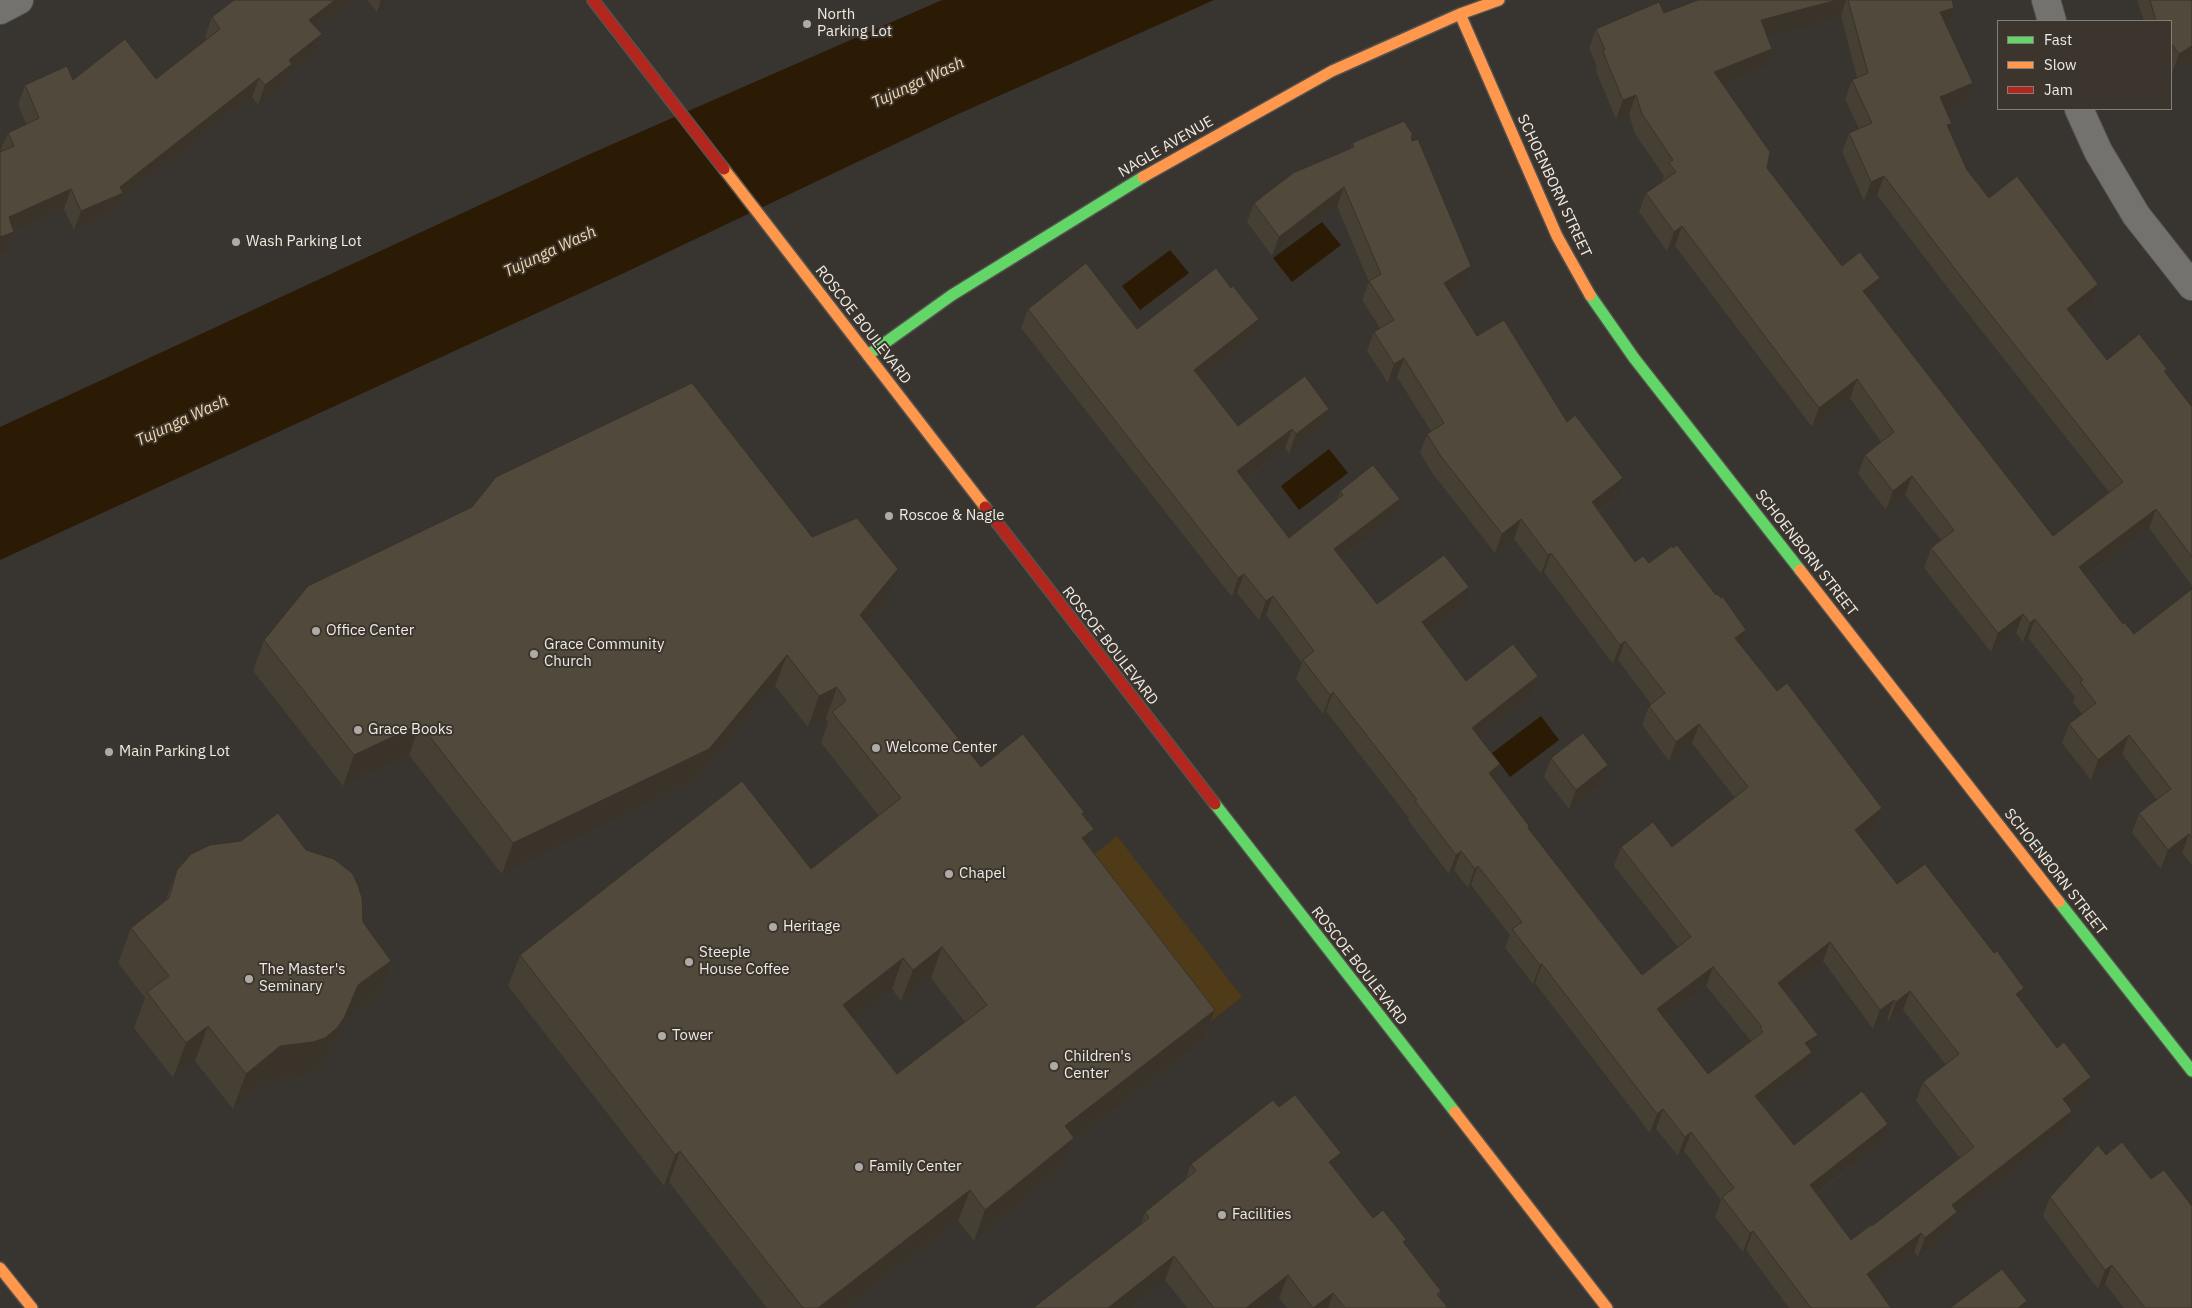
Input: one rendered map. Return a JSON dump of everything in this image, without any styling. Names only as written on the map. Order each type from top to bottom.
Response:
[{"type":"street","points":[[0,10],[18,0]]},
{"type":"street","name":"ROSCOE BOULEVARD","points":[[592,0],[1050,593],[1607,1308]]},
{"type":"street","name":"NAGLE AVENUE","points":[[868,355],[952,295],[1158,168],[1332,71],[1460,14],[1499,0]]},
{"type":"street","points":[[2046,0],[2052,20]]},
{"type":"street","name":"SCHOENBORN STREET","points":[[1460,14],[1557,236],[1593,300],[1634,358],[2192,1070]]},
{"type":"street","points":[[2079,110],[2098,151],[2136,215],[2192,286]]},
{"type":"street","points":[[0,1268],[32,1308]]},
{"type":"shaded area","points":[[1117,836],[1242,997],[1198,1031],[1074,871]]},
{"type":"water","name":"Tujunga Wash","points":[[942,0],[1214,0],[956,115],[624,273],[0,560],[0,427],[590,154]]},
{"type":"water","points":[[1322,222],[1341,245],[1292,282],[1273,258]]},
{"type":"water","points":[[1170,250],[1189,273],[1140,310],[1122,286]]},
{"type":"water","points":[[1329,449],[1348,473],[1299,510],[1281,486]]},
{"type":"water","points":[[1541,716],[1559,740],[1510,777],[1492,753]]},
{"type":"building","points":[[234,0],[335,0],[309,20],[322,34],[289,60],[292,64],[265,85],[259,78],[120,187],[123,193],[81,211],[71,189],[9,217],[14,232],[0,237],[0,152],[14,146],[8,133],[39,118],[25,85],[67,66],[73,80],[125,39],[156,79],[220,29],[212,17]]},
{"type":"building","points":[[1698,0],[1837,0],[1761,20],[1772,49],[1714,72],[1770,152],[1767,168],[1842,266],[1860,252],[1880,278],[1863,291],[2053,536],[2123,482],[1884,176],[1871,182],[1849,133],[1872,123],[1852,80],[1868,73],[1848,0],[1952,0],[1954,8],[1940,12],[1973,83],[1940,97],[1952,124],[1947,125],[1967,170],[1989,198],[2017,176],[2098,284],[2067,309],[2107,360],[2139,334],[2167,369],[2164,371],[2192,407],[2192,557],[2156,509],[2079,567],[2123,624],[2124,622],[2134,634],[2192,589],[2192,837],[2189,834],[2168,850],[2139,813],[2171,789],[2129,735],[2098,760],[2069,724],[2096,703],[2080,682],[2083,680],[2035,619],[2030,623],[2023,614],[1998,633],[1931,548],[1954,530],[1912,476],[1893,491],[1865,455],[1894,432],[1857,379],[1819,408],[1682,226],[1674,232],[1646,193],[1676,172],[1669,163],[1673,160],[1642,114],[1636,95],[1623,100],[1603,52],[1605,50],[1596,29],[1659,2],[1664,13]]},
{"type":"building","points":[[2150,0],[2192,0],[2192,46],[2179,54],[2172,44],[2172,20],[2156,20]]},
{"type":"building","points":[[1404,121],[1413,135],[1411,136],[1412,141],[1418,139],[1471,266],[1444,283],[1477,336],[1504,320],[1567,422],[1575,415],[1623,478],[1592,502],[1635,562],[1643,556],[1649,563],[1672,546],[1673,548],[1677,545],[1716,595],[1721,598],[1723,597],[1746,630],[1735,638],[1777,691],[1787,683],[1882,808],[1855,830],[1897,884],[1925,864],[1994,953],[1997,951],[2024,988],[2016,994],[2057,1048],[2064,1042],[2091,1077],[2063,1099],[2072,1111],[1952,1205],[1957,1212],[1925,1238],[1921,1233],[1867,1274],[1891,1308],[1811,1308],[1753,1231],[1750,1233],[1722,1197],[1734,1188],[1691,1132],[1685,1137],[1663,1109],[1657,1114],[1542,964],[1540,965],[1512,929],[1522,922],[1478,866],[1475,869],[1461,851],[1456,855],[1415,801],[1417,800],[1333,692],[1330,695],[1303,660],[1314,651],[1273,596],[1266,601],[1244,574],[1238,578],[1028,309],[1086,263],[1137,329],[1216,268],[1231,288],[1233,286],[1259,319],[1194,370],[1238,426],[1305,376],[1329,409],[1296,434],[1292,429],[1237,471],[1289,538],[1343,495],[1340,491],[1373,465],[1400,499],[1334,549],[1377,604],[1444,555],[1469,587],[1422,622],[1466,681],[1513,644],[1538,676],[1472,728],[1500,764],[1489,773],[1529,826],[1528,828],[1642,975],[1691,937],[1621,847],[1653,822],[1672,847],[1748,787],[1699,724],[1676,742],[1649,706],[1665,693],[1625,641],[1620,645],[1551,553],[1548,555],[1521,519],[1502,534],[1440,455],[1427,434],[1444,423],[1404,358],[1394,364],[1374,332],[1394,320],[1369,281],[1381,274],[1344,187],[1279,237],[1254,203],[1293,173],[1354,147],[1352,143]],"holes":[[[1830,942],[1880,1010],[1894,1000],[1896,1002],[1910,991],[1959,1054],[1923,1082],[1974,1147],[1851,1240],[1810,1185],[1888,1124],[1862,1091],[1794,1145],[1755,1096],[1812,1052],[1805,1043],[1818,1035],[1778,983]],[[1713,967],[1762,1027],[1760,1028],[1763,1032],[1708,1074],[1657,1009]]]},
{"type":"building","points":[[692,383],[812,537],[857,518],[898,569],[860,615],[981,767],[1023,734],[1084,812],[1082,814],[1094,829],[1082,838],[1215,1010],[1065,1126],[1074,1138],[985,1210],[970,1190],[818,1308],[803,1308],[680,1151],[675,1155],[520,955],[742,781],[811,869],[901,798],[832,712],[846,701],[837,687],[819,696],[787,655],[709,749],[513,843],[420,724],[354,755],[264,640],[308,586],[472,507],[496,477]],"holes":[[[942,947],[987,1005],[897,1074],[843,1005],[903,958],[913,970]]]},
{"type":"building","points":[[1583,733],[1608,765],[1576,790],[1551,758]]},
{"type":"building","name":"The Master's Seminary","points":[[278,813],[306,850],[334,859],[352,873],[362,898],[363,922],[391,961],[358,985],[344,1018],[337,1028],[325,1038],[313,1042],[280,1046],[246,1074],[208,1026],[186,1043],[147,992],[169,976],[131,928],[169,898],[177,870],[191,854],[210,845],[241,841]]},
{"type":"building","points":[[1295,1095],[1341,1153],[1329,1162],[1373,1218],[1383,1210],[1406,1239],[1403,1242],[1441,1291],[1437,1294],[1448,1308],[1345,1308],[1333,1293],[1313,1308],[1288,1275],[1246,1308],[1214,1308],[1174,1256],[1108,1308],[1033,1308],[1149,1218],[1145,1212],[1196,1171],[1191,1164],[1273,1100],[1279,1107]]},
{"type":"building","points":[[2122,1142],[2151,1179],[2164,1170],[2192,1206],[2192,1308],[2145,1308],[2112,1265],[2105,1270],[2050,1197],[2098,1145],[2106,1155]]},
{"type":"building","points":[[2002,1269],[2027,1301],[2018,1308],[1950,1308]]},
{"type":"traffic: fast","points":[[868,355],[952,295],[1143,177]]},
{"type":"traffic: fast","points":[[1590,295],[1634,358],[1800,570]]},
{"type":"traffic: fast","points":[[1215,804],[1455,1112]]},
{"type":"traffic: fast","points":[[2059,902],[2192,1071]]},
{"type":"traffic: slow","points":[[1143,177],[1332,71],[1460,14],[1499,0]]},
{"type":"traffic: slow","points":[[1460,14],[1557,236],[1590,295]]},
{"type":"traffic: slow","points":[[724,169],[985,507]]},
{"type":"traffic: slow","points":[[1800,570],[2059,902]]},
{"type":"traffic: slow","points":[[1455,1112],[1607,1308]]},
{"type":"traffic: slow","points":[[0,1268],[32,1308]]},
{"type":"traffic: jam","points":[[593,0],[724,169]]},
{"type":"traffic: jam","points":[[985,507],[1215,804]]},
{"type":"place","name":"North Parking Lot","points":[[807,24]]},
{"type":"place","name":"Wash Parking Lot","points":[[236,242]]},
{"type":"place","name":"Roscoe & Nagle","points":[[889,516]]},
{"type":"place","name":"Office Center","points":[[316,631]]},
{"type":"place","name":"Grace Community Church","points":[[534,654]]},
{"type":"place","name":"Grace Books","points":[[358,730]]},
{"type":"place","name":"Welcome Center","points":[[876,748]]},
{"type":"place","name":"Main Parking Lot","points":[[109,752]]},
{"type":"place","name":"Chapel","points":[[949,874]]},
{"type":"place","name":"Heritage","points":[[773,927]]},
{"type":"place","name":"Steeple House Coffee","points":[[689,962]]},
{"type":"place","name":"The Master's Seminary","points":[[249,979]]},
{"type":"place","name":"Tower","points":[[662,1036]]},
{"type":"place","name":"Children's Center","points":[[1054,1066]]},
{"type":"place","name":"Family Center","points":[[859,1167]]},
{"type":"place","name":"Facilities","points":[[1222,1215]]}]
